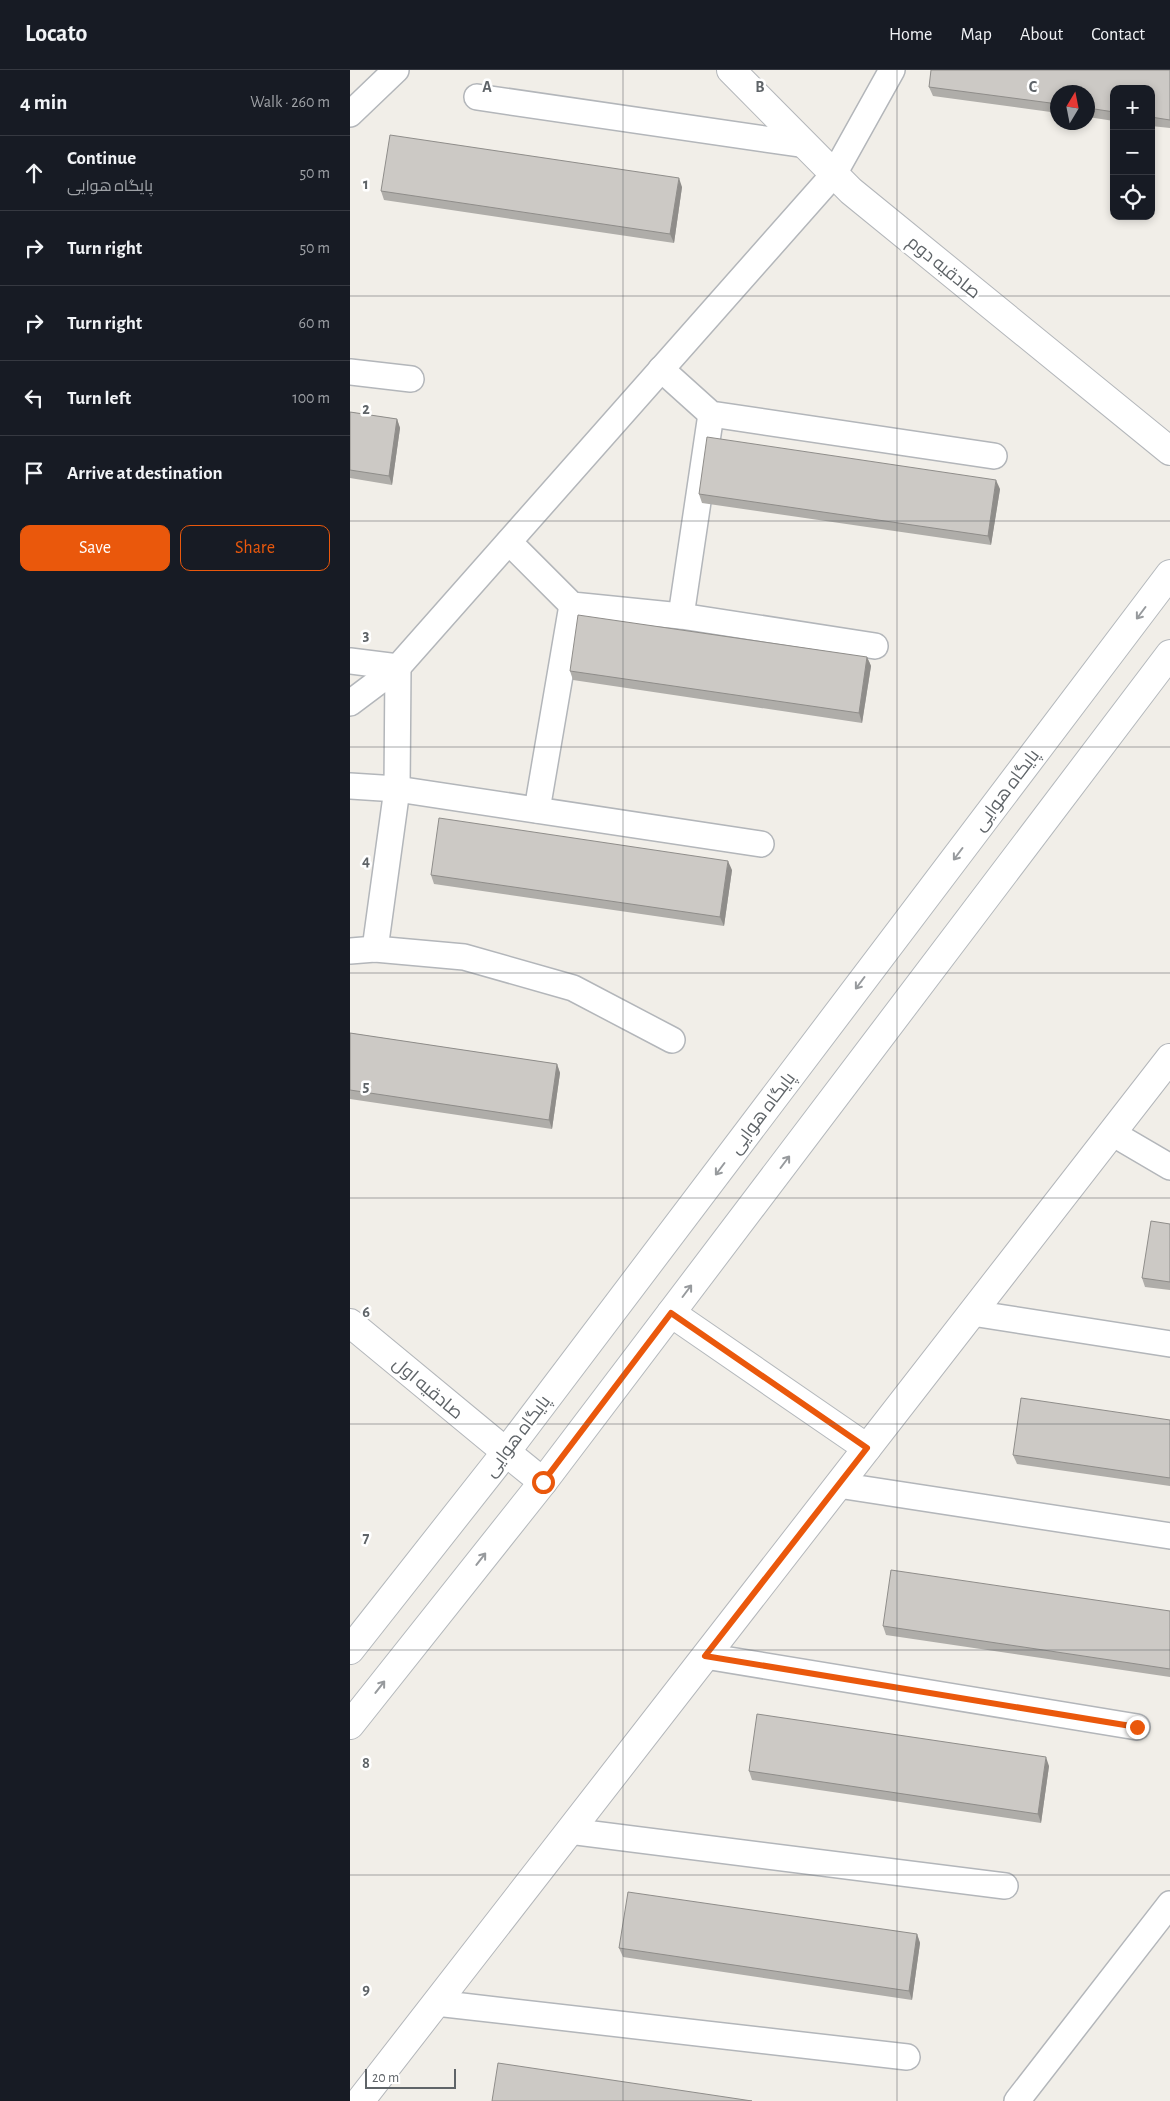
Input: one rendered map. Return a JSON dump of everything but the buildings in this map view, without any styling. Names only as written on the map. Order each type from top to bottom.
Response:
[{"type":"main road","name":"صادقیه دوم","points":[[731,70],[859,197],[1170,451]]},
{"type":"main road","name":"پایگاه هوایی","points":[[350,1650],[506,1452],[1170,574]]},
{"type":"main road","points":[[350,1725],[543,1482],[1170,654]]},
{"type":"main road","points":[[360,2101],[1170,1058]]},
{"type":"main road","points":[[671,1313],[867,1448]]},
{"type":"main road","name":"صادقیه اول","points":[[350,1323],[543,1482]]},
{"type":"street","points":[[350,114],[396,70]]},
{"type":"street","points":[[350,704],[398,667],[834,174],[892,70]]},
{"type":"street","points":[[477,97],[806,145]]},
{"type":"street","points":[[662,369],[711,414],[994,456]]},
{"type":"street","points":[[350,372],[410,379]]},
{"type":"street","points":[[680,616],[711,414]]},
{"type":"street","points":[[509,542],[572,605],[680,616],[875,646]]},
{"type":"street","points":[[537,810],[572,605]]},
{"type":"street","points":[[350,661],[398,667]]},
{"type":"street","points":[[375,949],[397,789],[398,667]]},
{"type":"street","points":[[350,786],[397,789],[761,844]]},
{"type":"street","points":[[350,951],[375,949],[464,957],[573,988],[672,1040]]},
{"type":"street","points":[[1112,1133],[1170,1167]]},
{"type":"street","points":[[972,1313],[1170,1344]]},
{"type":"street","points":[[838,1485],[1170,1536]]},
{"type":"street","points":[[705,1656],[1137,1727]]},
{"type":"street","points":[[569,1832],[1005,1886]]},
{"type":"street","points":[[1018,2101],[1170,1904]]},
{"type":"street","points":[[436,2003],[907,2057]]},
{"type":"route","points":[[543,1482],[671,1313],[867,1448],[705,1656],[1137,1727]]}]
